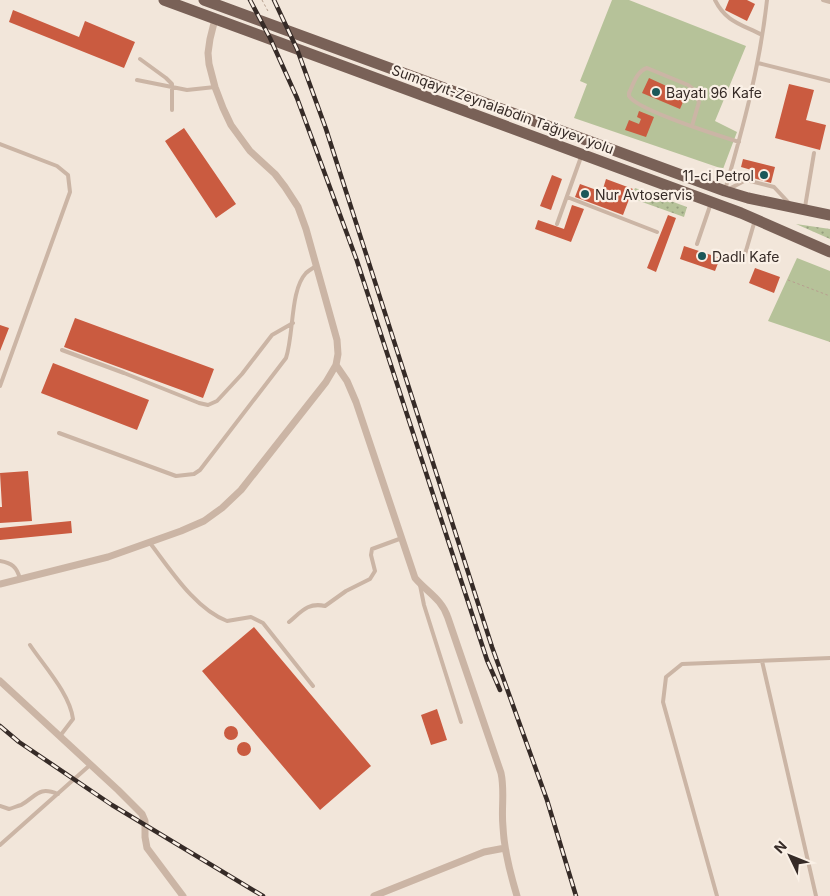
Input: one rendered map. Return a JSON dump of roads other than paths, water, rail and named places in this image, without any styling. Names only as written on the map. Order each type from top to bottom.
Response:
[{"type":"main road","name":"Sumqayıt-Zeynalabdin Tağıyev yolu","points":[[164,0],[755,219],[830,252]]},
{"type":"main road","name":"Sumqayıt-Zeynalabdin Tağıyev yolu","points":[[204,0],[725,191],[830,214]]},
{"type":"street","points":[[0,584],[94,562],[150,543],[204,521],[242,490],[321,389],[336,365],[338,354],[337,340],[317,265],[298,207],[275,174],[250,151],[237,135],[214,87],[208,53],[215,19]]},
{"type":"street","points":[[336,365],[347,381],[356,402],[412,569],[420,582],[437,598],[445,610],[501,773],[503,784],[502,826],[509,871],[516,896]]},
{"type":"street","points":[[0,681],[142,814],[145,821],[144,837],[147,848],[183,896]]},
{"type":"street","points":[[374,896],[484,852],[505,848]]},
{"type":"lane","points":[[715,0],[727,18],[762,35]]},
{"type":"lane","points":[[725,191],[758,63],[767,0]]},
{"type":"lane","points":[[823,0],[830,2]]},
{"type":"lane","points":[[140,59],[166,78],[173,88],[172,110]]},
{"type":"lane","points":[[758,63],[830,80]]},
{"type":"lane","points":[[692,126],[699,102],[693,89],[688,85],[647,68],[638,73],[629,93],[631,100],[641,106],[692,126],[739,142]]},
{"type":"lane","points":[[136,80],[187,90],[214,87]]},
{"type":"lane","points":[[0,144],[57,166],[68,175],[70,192],[0,386]]},
{"type":"lane","points":[[804,209],[814,153]]},
{"type":"lane","points":[[557,224],[582,155]]},
{"type":"lane","points":[[725,191],[746,180],[755,182],[774,187],[793,207]]},
{"type":"lane","points":[[567,197],[657,232]]},
{"type":"lane","points":[[697,244],[711,203]]},
{"type":"lane","points":[[743,261],[755,219]]},
{"type":"lane","points":[[59,433],[176,476],[194,474],[200,470],[286,358],[290,345],[297,290],[307,272],[317,265]]},
{"type":"lane","points":[[62,350],[208,405],[216,401],[228,390],[272,336],[293,323]]},
{"type":"lane","points":[[289,622],[310,606],[315,604],[325,606],[346,591],[370,579],[375,571],[371,555],[372,549],[402,538]]},
{"type":"lane","points":[[150,543],[179,581],[202,604],[228,620],[251,617],[263,622],[313,686]]},
{"type":"lane","points":[[0,561],[14,565],[20,580]]},
{"type":"lane","points":[[420,582],[424,606],[462,722]]},
{"type":"lane","points":[[30,645],[72,710],[73,719],[60,736]]},
{"type":"lane","points":[[717,896],[663,702],[666,677],[682,664],[830,658]]},
{"type":"lane","points":[[762,660],[816,896]]},
{"type":"lane","points":[[0,845],[90,765]]},
{"type":"lane","points":[[0,806],[9,809],[42,791],[48,790],[58,794]]},
{"type":"railway","points":[[250,0],[270,38],[297,98],[357,261],[487,660],[500,690]]},
{"type":"railway","points":[[274,0],[297,49],[326,129],[492,647],[547,800],[576,896]]},
{"type":"railway","points":[[0,726],[19,742],[112,805],[263,896]]},
{"type":"place","name":"Bayatı 96 Kafe","points":[[656,92]]},
{"type":"place","name":"11-ci Petrol","points":[[764,175]]},
{"type":"place","name":"Nur Avtoservis","points":[[585,194]]},
{"type":"place","name":"Dadlı Kafe","points":[[702,256]]}]
